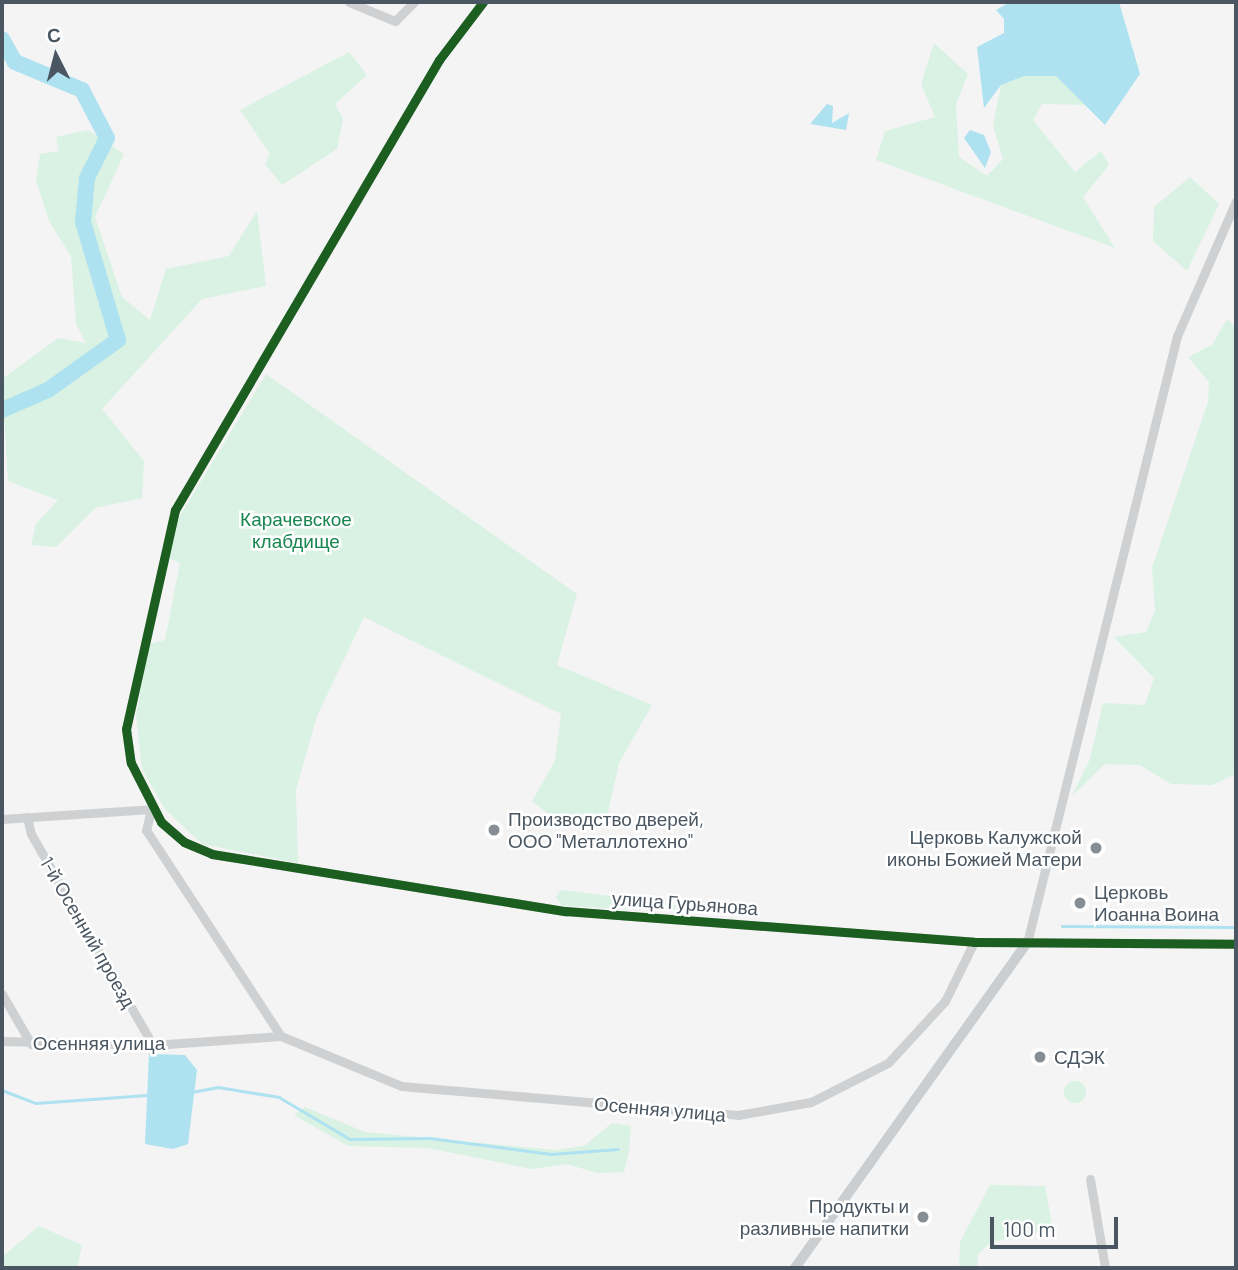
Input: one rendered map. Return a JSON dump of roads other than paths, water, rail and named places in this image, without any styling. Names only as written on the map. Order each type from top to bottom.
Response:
[{"type":"main road","points":[[795,1268],[1027,943]]},
{"type":"street","points":[[349,2],[395,22],[414,2]]},
{"type":"street","points":[[281,1036],[146,830],[151,809],[131,763],[128,712],[175,510],[439,60],[483,2]]},
{"type":"street","points":[[1027,943],[1177,336],[1236,201]]},
{"type":"street","points":[[2,819],[151,809]]},
{"type":"street","name":"улица Гурьянова","points":[[151,809],[198,849],[282,869],[565,911],[974,942],[1236,944]]},
{"type":"street","name":"1-й Осенний проезд","points":[[27,817],[31,834],[153,1045]]},
{"type":"street","name":"Осенняя улица","points":[[2,1041],[31,1044],[153,1045],[281,1036],[401,1086],[738,1115],[811,1102],[888,1063],[945,1001],[974,942]]},
{"type":"street","points":[[2,994],[31,1044]]},
{"type":"street","points":[[1090,1179],[1105,1268]]},
{"type":"water","points":[[1010,2],[1119,2],[1140,74],[1105,125],[1056,76],[1024,76],[1001,85],[984,108],[977,47],[1004,33],[1004,19],[996,10]]},
{"type":"water","points":[[827,104],[833,106],[832,123],[849,113],[846,130],[810,124]]},
{"type":"water","points":[[970,130],[984,135],[991,152],[985,168],[964,138]]},
{"type":"water","points":[[149,1054],[185,1055],[197,1070],[188,1144],[173,1149],[145,1144]]},
{"type":"waterway","points":[[2,39],[15,62],[82,90],[107,138],[87,178],[83,222],[118,340],[48,390],[2,410]]},
{"type":"waterway","points":[[1062,926],[1236,927]]},
{"type":"waterway","points":[[192,1092],[218,1087],[279,1097],[350,1139],[430,1138],[551,1154],[618,1149]]},
{"type":"waterway","points":[[2,1090],[36,1103],[147,1095]]},
{"type":"place","name":"Производство дверей, ООО \"Металлотехно\"","points":[[494,830]]},
{"type":"place","name":"Церковь Калужской иконы Божией Матери","points":[[1096,848]]},
{"type":"place","name":"Церковь Иоанна Воина","points":[[1080,903]]},
{"type":"place","name":"СДЭК","points":[[1040,1057]]},
{"type":"place","name":"Продукты и разливные напитки","points":[[923,1217]]},
{"type":"park label","name":"Карачевское клабдище","points":[[296,530]]}]
